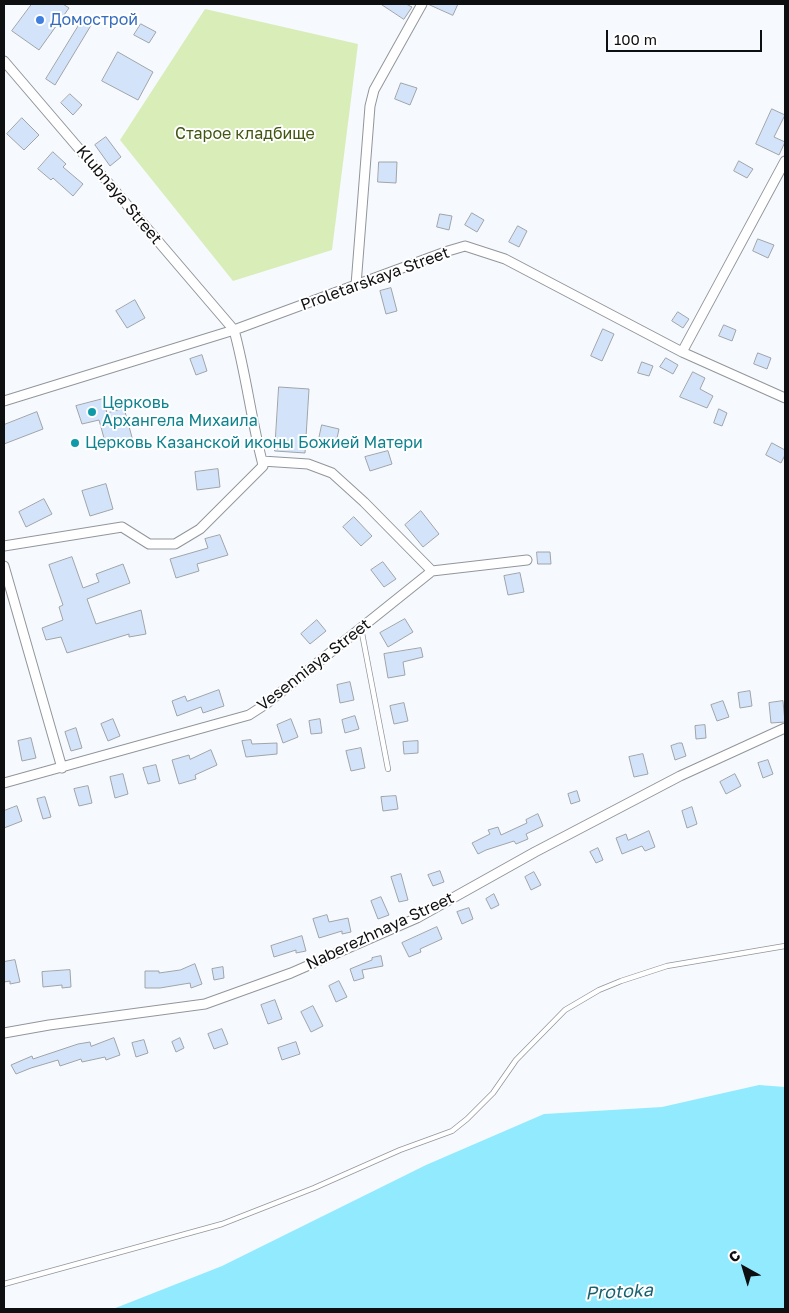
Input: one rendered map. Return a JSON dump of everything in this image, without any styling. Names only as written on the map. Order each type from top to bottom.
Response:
[{"type":"street","points":[[356,285],[370,106],[374,90],[422,4]]},
{"type":"street","name":"Klubnaya Street","points":[[4,62],[234,330]]},
{"type":"street","points":[[682,352],[781,178],[785,161]]},
{"type":"street","name":"Proletarskaya Street","points":[[4,401],[234,330],[466,246],[505,259],[682,352],[785,398]]},
{"type":"street","points":[[4,546],[122,527],[149,544],[175,544],[200,529],[263,466],[254,431],[242,361],[234,330]]},
{"type":"street","points":[[262,461],[308,464],[332,473],[364,502],[432,571],[527,560]]},
{"type":"street","points":[[4,566],[8,597],[62,768]]},
{"type":"street","name":"Vesenniaya Street","points":[[4,783],[249,715],[266,704],[432,571]]},
{"type":"street","name":"Naberezhnaya Street","points":[[4,1033],[205,1004],[291,973],[417,918],[535,852],[672,780],[785,728]]},
{"type":"lane","points":[[361,628],[388,769]]},
{"type":"lane","points":[[4,1284],[222,1224],[314,1188],[400,1150],[452,1131],[468,1119],[493,1093],[516,1060],[565,1010],[599,990],[621,980],[667,966],[785,946]]},
{"type":"green space","name":"Старое кладбище","points":[[205,9],[358,44],[332,250],[233,281],[120,140]]},
{"type":"water","name":"Protoka","points":[[759,1085],[785,1087],[785,1309],[113,1309],[222,1266],[426,1165],[544,1114],[662,1107]]},
{"type":"building","name":"Домострой","points":[[32,4],[63,4],[69,8],[39,50],[12,31]]},
{"type":"building","points":[[381,4],[406,4],[412,7],[404,19]]},
{"type":"building","points":[[428,4],[458,4],[453,15]]},
{"type":"building","points":[[84,17],[93,22],[55,85],[46,79]]},
{"type":"building","points":[[141,24],[156,32],[149,43],[134,35]]},
{"type":"building","points":[[118,52],[153,72],[138,100],[102,81]]},
{"type":"building","points":[[401,83],[417,88],[410,105],[395,99]]},
{"type":"building","points":[[70,94],[82,105],[73,115],[61,103]]},
{"type":"building","points":[[772,109],[785,115],[774,137],[785,142],[779,155],[756,144]]},
{"type":"building","points":[[22,118],[39,135],[24,150],[7,134]]},
{"type":"building","points":[[106,137],[121,157],[110,166],[95,145]]},
{"type":"building","points":[[53,152],[66,164],[63,167],[83,184],[73,196],[53,178],[51,180],[38,169]]},
{"type":"building","points":[[739,161],[753,169],[747,178],[734,171]]},
{"type":"building","points":[[379,162],[397,162],[396,183],[378,182]]},
{"type":"building","points":[[472,213],[484,220],[477,232],[465,225]]},
{"type":"building","points":[[440,214],[452,216],[449,230],[437,227]]},
{"type":"building","points":[[518,226],[527,231],[519,247],[509,242]]},
{"type":"building","points":[[758,239],[774,245],[768,258],[753,251]]},
{"type":"building","points":[[391,288],[397,311],[386,314],[380,291]]},
{"type":"building","points":[[135,300],[145,318],[127,328],[116,311]]},
{"type":"building","points":[[678,312],[689,319],[683,328],[672,321]]},
{"type":"building","points":[[724,325],[736,330],[732,341],[719,336]]},
{"type":"building","points":[[603,329],[614,334],[602,361],[591,356]]},
{"type":"building","points":[[758,353],[771,358],[767,369],[754,364]]},
{"type":"building","points":[[202,355],[207,371],[196,375],[190,359]]},
{"type":"building","points":[[666,358],[678,365],[673,374],[660,367]]},
{"type":"building","points":[[642,362],[653,366],[649,376],[638,373]]},
{"type":"building","points":[[693,372],[705,378],[700,389],[713,396],[707,408],[680,397]]},
{"type":"building","points":[[279,387],[309,389],[305,453],[275,451]]},
{"type":"building","points":[[103,399],[107,413],[124,408],[133,441],[107,449],[99,420],[82,424],[76,406]]},
{"type":"building","points":[[719,409],[727,413],[722,426],[714,423]]},
{"type":"building","points":[[37,412],[43,429],[4,444],[4,425]]},
{"type":"building","points":[[322,425],[339,429],[336,443],[319,439]]},
{"type":"building","points":[[772,443],[785,450],[781,463],[766,455]]},
{"type":"building","points":[[388,451],[392,464],[370,471],[365,457]]},
{"type":"building","points":[[218,469],[220,487],[197,490],[195,472]]},
{"type":"building","points":[[106,484],[113,509],[90,516],[82,491]]},
{"type":"building","points":[[44,499],[52,514],[26,527],[19,512]]},
{"type":"building","points":[[421,511],[439,534],[423,547],[405,525]]},
{"type":"building","points":[[354,517],[372,536],[361,546],[343,527]]},
{"type":"building","points":[[220,535],[228,555],[197,564],[199,571],[176,578],[170,559],[208,548],[205,539]]},
{"type":"building","points":[[537,552],[550,552],[551,564],[538,564]]},
{"type":"building","points":[[72,557],[83,588],[99,582],[96,574],[123,564],[130,583],[87,599],[96,624],[141,610],[146,634],[129,637],[129,634],[67,653],[61,637],[46,640],[42,628],[63,620],[59,607],[63,605],[49,565]]},
{"type":"building","points":[[383,562],[396,579],[384,587],[371,570]]},
{"type":"building","points":[[520,573],[524,592],[508,595],[504,576]]},
{"type":"building","points":[[405,619],[413,632],[388,647],[380,633]]},
{"type":"building","points":[[317,620],[326,631],[310,644],[301,634]]},
{"type":"building","points":[[421,648],[423,657],[403,662],[405,675],[388,678],[384,654]]},
{"type":"building","points":[[350,682],[354,700],[340,703],[337,685]]},
{"type":"building","points":[[219,690],[224,706],[203,713],[201,707],[177,716],[172,701],[185,696],[187,701]]},
{"type":"building","points":[[750,691],[752,706],[740,708],[738,693]]},
{"type":"building","points":[[723,701],[729,717],[717,721],[711,705]]},
{"type":"building","points":[[783,701],[785,722],[771,723],[769,703]]},
{"type":"building","points":[[404,703],[408,721],[394,724],[390,706]]},
{"type":"building","points":[[355,716],[359,729],[345,733],[342,720]]},
{"type":"building","points":[[113,719],[120,736],[108,741],[101,724]]},
{"type":"building","points":[[291,719],[298,737],[283,743],[277,725]]},
{"type":"building","points":[[320,719],[322,733],[311,734],[309,721]]},
{"type":"building","points":[[705,725],[706,738],[696,739],[695,726]]},
{"type":"building","points":[[76,728],[82,748],[71,751],[65,732]]},
{"type":"building","points":[[31,738],[36,758],[22,761],[18,741]]},
{"type":"building","points":[[251,740],[252,744],[277,743],[277,754],[246,757],[242,741]]},
{"type":"building","points":[[418,741],[418,753],[404,754],[403,742]]},
{"type":"building","points":[[682,743],[686,756],[675,760],[671,746]]},
{"type":"building","points":[[361,748],[365,768],[351,771],[346,751]]},
{"type":"building","points":[[211,750],[217,765],[195,775],[196,779],[179,784],[172,760],[189,755],[190,759]]},
{"type":"building","points":[[643,754],[648,774],[634,777],[629,757]]},
{"type":"building","points":[[768,760],[773,774],[763,778],[758,763]]},
{"type":"building","points":[[156,765],[160,781],[148,784],[143,768]]},
{"type":"building","points":[[123,774],[128,794],[115,798],[110,777]]},
{"type":"building","points":[[735,774],[741,786],[726,794],[720,782]]},
{"type":"building","points":[[88,786],[92,803],[79,806],[74,789]]},
{"type":"building","points":[[577,791],[580,801],[571,804],[568,794]]},
{"type":"building","points":[[396,796],[398,809],[383,811],[381,797]]},
{"type":"building","points":[[45,797],[51,817],[43,819],[37,799]]},
{"type":"building","points":[[17,806],[22,821],[4,828],[4,811]]},
{"type":"building","points":[[692,807],[697,824],[687,828],[682,811]]},
{"type":"building","points":[[538,814],[543,826],[526,834],[528,839],[516,844],[514,841],[478,854],[472,843],[490,834],[488,830],[498,827],[501,835],[527,823],[526,820]]},
{"type":"building","points":[[649,831],[655,847],[645,851],[642,846],[622,854],[616,838],[626,834],[628,840]]},
{"type":"building","points":[[598,848],[603,860],[596,863],[590,852]]},
{"type":"building","points":[[440,871],[444,882],[433,886],[428,875]]},
{"type":"building","points":[[534,872],[541,885],[531,890],[525,877]]},
{"type":"building","points":[[401,874],[408,900],[399,902],[391,877]]},
{"type":"building","points":[[494,894],[499,905],[491,909],[486,899]]},
{"type":"building","points":[[381,897],[389,915],[378,919],[371,901]]},
{"type":"building","points":[[469,908],[473,919],[462,924],[457,912]]},
{"type":"building","points":[[327,915],[329,922],[348,918],[351,932],[342,934],[342,931],[319,938],[313,919]]},
{"type":"building","points":[[437,927],[442,939],[420,949],[421,952],[409,957],[402,943]]},
{"type":"building","points":[[302,936],[306,951],[296,953],[296,950],[274,957],[271,946]]},
{"type":"building","points":[[381,956],[383,966],[362,970],[364,978],[354,981],[350,969],[372,960],[372,958]]},
{"type":"building","points":[[15,960],[20,982],[10,984],[10,981],[4,982],[4,962]]},
{"type":"building","points":[[195,964],[202,984],[191,988],[190,983],[160,988],[145,988],[145,971],[159,971],[159,973],[180,970]]},
{"type":"building","points":[[223,967],[224,978],[214,980],[212,969]]},
{"type":"building","points":[[70,970],[71,987],[62,988],[62,985],[43,987],[42,972]]},
{"type":"building","points":[[339,981],[347,997],[336,1002],[329,986]]},
{"type":"building","points":[[275,1000],[282,1019],[268,1024],[261,1005]]},
{"type":"building","points":[[313,1006],[323,1026],[311,1032],[301,1012]]},
{"type":"building","points":[[222,1029],[228,1044],[214,1049],[208,1034]]},
{"type":"building","points":[[114,1038],[120,1055],[106,1060],[105,1057],[82,1062],[81,1059],[60,1066],[58,1060],[16,1074],[11,1065],[32,1056],[33,1059],[78,1044],[90,1042],[91,1046]]},
{"type":"building","points":[[180,1038],[184,1048],[176,1052],[172,1042]]},
{"type":"building","points":[[144,1040],[148,1053],[136,1057],[132,1043]]},
{"type":"building","points":[[296,1042],[300,1054],[282,1060],[278,1048]]},
{"type":"place","name":"Домострой","points":[[40,20]]},
{"type":"place","name":"Церковь Архангела Михаила","points":[[92,412]]},
{"type":"place","name":"Церковь Казанской иконы Божией Матери","points":[[75,443]]}]
